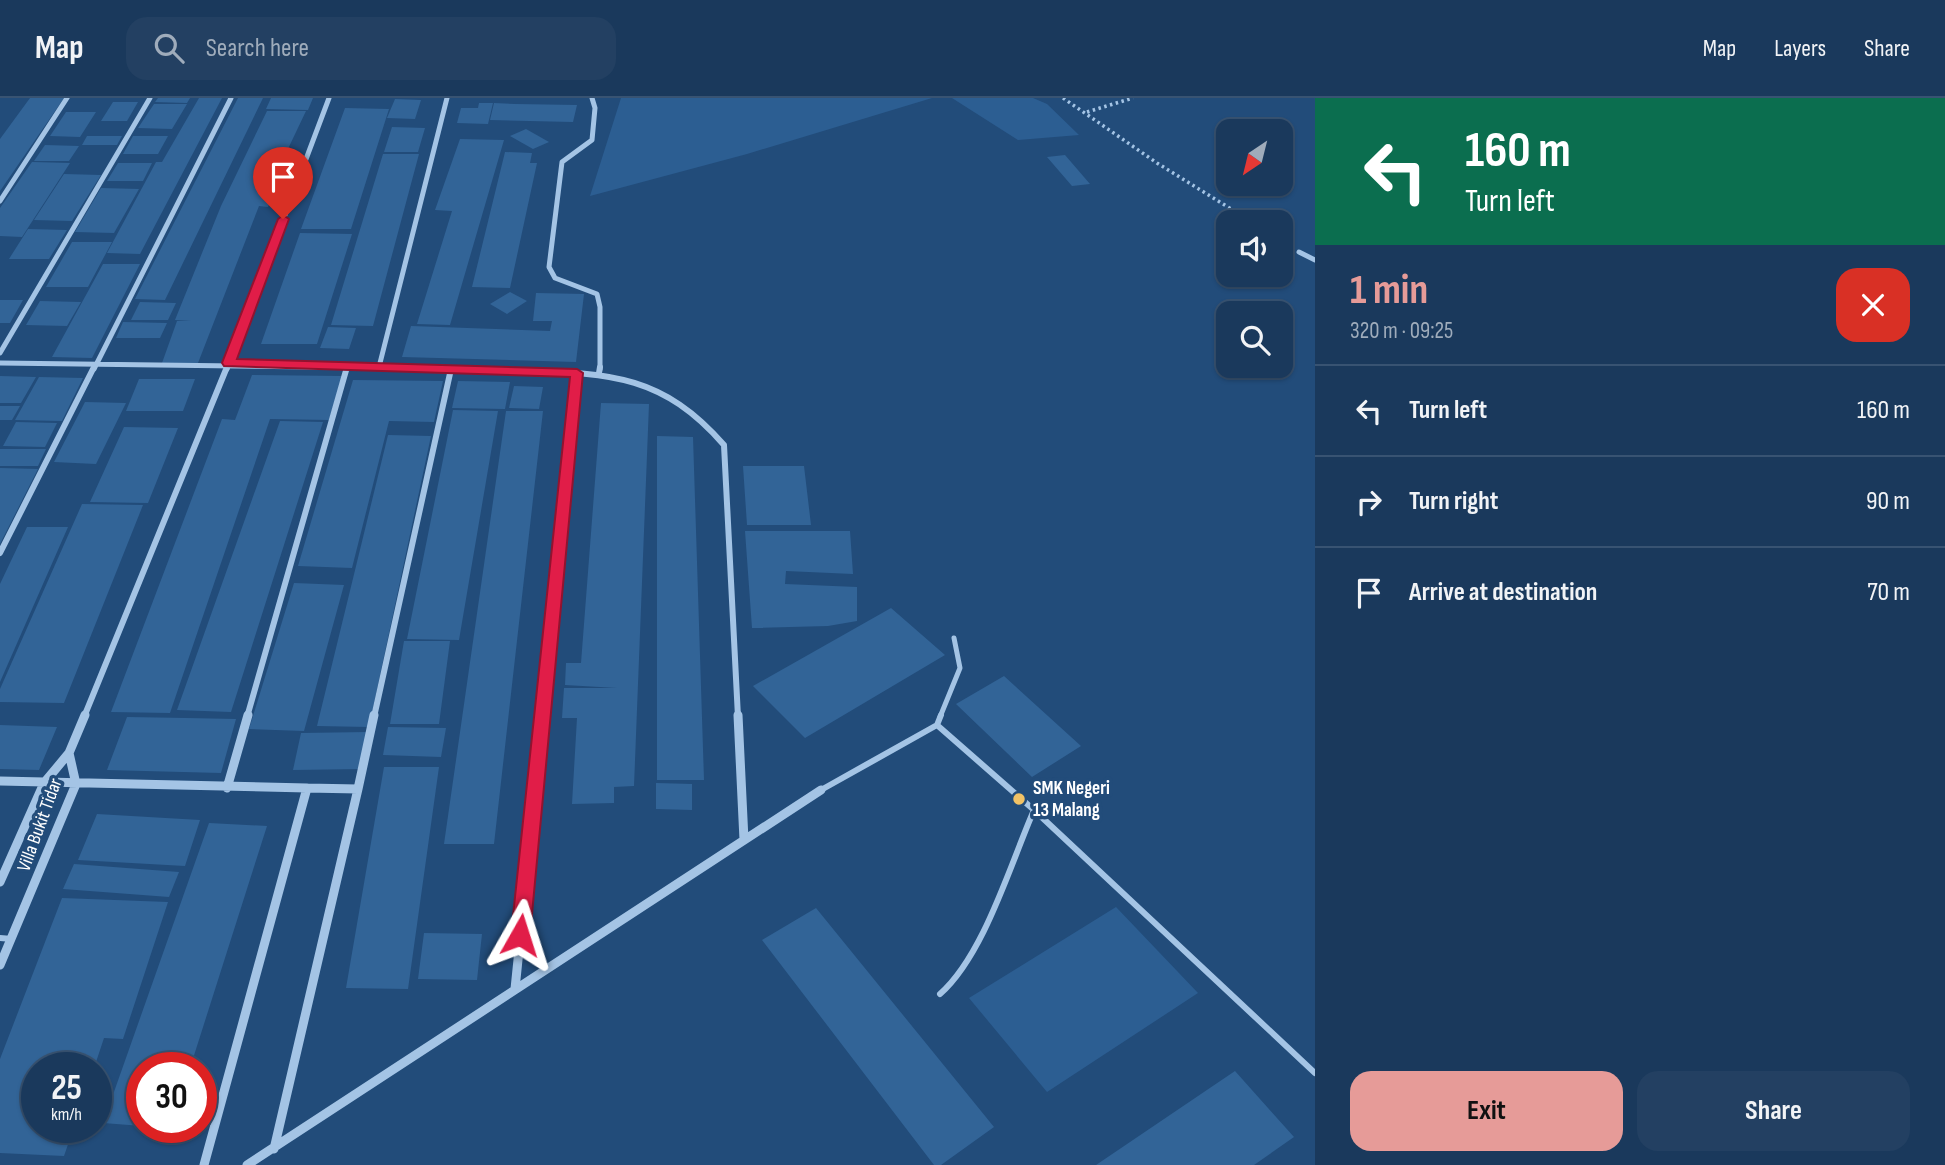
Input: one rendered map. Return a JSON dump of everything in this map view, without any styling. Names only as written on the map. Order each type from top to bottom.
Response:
[{"type":"street","points":[[0,201],[67,98]]},
{"type":"street","points":[[0,353],[150,98]]},
{"type":"street","points":[[0,553],[231,98]]},
{"type":"street","points":[[69,753],[229,363],[329,98]]},
{"type":"street","points":[[379,367],[447,98]]},
{"type":"street","points":[[592,98],[595,108],[592,140],[562,162],[549,267],[555,278],[592,289],[601,297],[603,306],[597,337],[603,359],[599,373]]},
{"type":"street","points":[[1299,252],[1315,260]]},
{"type":"street","points":[[0,363],[94,366],[229,363],[599,373],[648,386],[699,419],[724,445],[744,840]]},
{"type":"street","points":[[227,788],[348,365]]},
{"type":"street","points":[[274,1149],[358,789],[451,369]]},
{"type":"street","points":[[515,989],[577,373]]},
{"type":"street","name":"Villa Bukit Tidar","points":[[0,882],[44,783],[69,753]]},
{"type":"street","name":"Villa Bukit Tidar","points":[[0,965],[76,784],[69,753]]},
{"type":"street","points":[[0,781],[358,789]]},
{"type":"street","points":[[204,1165],[307,788]]},
{"type":"street","points":[[247,1165],[821,790]]},
{"type":"lane","points":[[821,790],[937,724],[960,668],[954,638]]},
{"type":"lane","points":[[937,724],[1034,810],[1315,1073]]},
{"type":"lane","points":[[940,994],[957,979],[972,953],[1034,810]]},
{"type":"lane","points":[[0,938],[12,939]]},
{"type":"path","points":[[1063,98],[1157,163],[1233,210]]},
{"type":"path","points":[[1087,113],[1133,98]]},
{"type":"shaded area","points":[[621,98],[932,98],[747,154],[590,196]]},
{"type":"shaded area","points":[[952,98],[1033,98],[1047,104],[1079,135],[1018,140]]},
{"type":"shaded area","points":[[1116,907],[1198,993],[1047,1092],[969,998]]},
{"type":"building","points":[[30,98],[64,98],[0,191],[0,139]]},
{"type":"building","points":[[158,98],[190,98],[187,103],[155,102]]},
{"type":"building","points":[[199,98],[222,98],[140,254],[107,253],[156,162],[162,162]]},
{"type":"building","points":[[238,98],[263,98],[165,300],[135,299]]},
{"type":"building","points":[[271,98],[313,98],[308,110],[266,109]]},
{"type":"building","points":[[395,99],[421,100],[415,119],[387,118]]},
{"type":"building","points":[[113,102],[138,102],[127,121],[101,121]]},
{"type":"building","points":[[479,103],[493,103],[488,124],[457,123],[461,108],[478,108]]},
{"type":"building","points":[[494,103],[577,105],[573,122],[490,120]]},
{"type":"building","points":[[154,104],[187,104],[172,129],[138,128]]},
{"type":"building","points":[[345,108],[389,109],[351,229],[301,229]]},
{"type":"building","points":[[267,111],[306,111],[267,193],[274,193],[268,207],[259,206],[198,363],[162,363],[177,321],[191,321],[175,320],[221,206]]},
{"type":"building","points":[[66,112],[96,112],[80,137],[50,136]]},
{"type":"building","points":[[392,127],[425,128],[418,152],[384,152]]},
{"type":"building","points":[[526,129],[549,142],[533,149],[510,136]]},
{"type":"building","points":[[87,136],[122,136],[117,145],[82,145]]},
{"type":"building","points":[[133,136],[168,136],[158,154],[123,154]]},
{"type":"building","points":[[460,139],[504,140],[450,325],[417,324],[452,211],[435,210]]},
{"type":"building","points":[[45,145],[79,146],[69,161],[34,161]]},
{"type":"building","points":[[505,152],[532,153],[530,163],[537,163],[510,288],[472,287]]},
{"type":"building","points":[[383,154],[419,154],[373,326],[331,325]]},
{"type":"building","points":[[1065,155],[1090,184],[1072,186],[1047,157]]},
{"type":"building","points":[[32,162],[70,163],[22,237],[0,236],[0,208]]},
{"type":"building","points":[[118,163],[152,163],[143,181],[107,181]]},
{"type":"building","points":[[64,174],[101,175],[72,221],[34,220]]},
{"type":"building","points":[[101,188],[139,189],[114,233],[75,232]]},
{"type":"building","points":[[28,229],[67,230],[49,259],[9,259]]},
{"type":"building","points":[[300,233],[352,234],[317,344],[261,344]]},
{"type":"building","points":[[72,242],[112,242],[88,287],[46,287]]},
{"type":"building","points":[[103,264],[140,264],[92,358],[52,357]]},
{"type":"building","points":[[510,292],[527,301],[507,314],[490,304]]},
{"type":"building","points":[[536,293],[584,294],[576,362],[402,357],[411,326],[550,331],[552,321],[533,321]]},
{"type":"building","points":[[0,300],[23,300],[10,323],[0,323]]},
{"type":"building","points":[[40,301],[81,302],[67,326],[26,325]]},
{"type":"building","points":[[140,302],[176,303],[168,320],[131,320]]},
{"type":"building","points":[[123,322],[167,323],[160,338],[116,338]]},
{"type":"building","points":[[328,327],[356,328],[349,349],[320,348]]},
{"type":"building","points":[[252,375],[342,376],[329,420],[270,419],[170,713],[111,712],[222,419],[235,420]]},
{"type":"building","points":[[0,376],[36,377],[21,403],[0,403]]},
{"type":"building","points":[[39,377],[83,378],[62,421],[15,420]]},
{"type":"building","points":[[139,379],[195,379],[183,411],[126,411]]},
{"type":"building","points":[[353,380],[443,381],[434,422],[389,421],[352,568],[298,566]]},
{"type":"building","points":[[458,381],[510,382],[505,409],[452,408]]},
{"type":"building","points":[[514,386],[543,387],[539,409],[509,408]]},
{"type":"building","points":[[85,402],[126,403],[96,464],[54,462]]},
{"type":"building","points":[[601,403],[649,404],[634,786],[614,787],[614,803],[572,804],[577,718],[562,718],[564,688],[617,688],[565,685],[566,663],[581,663]]},
{"type":"building","points":[[0,406],[20,406],[12,420],[0,420]]},
{"type":"building","points":[[453,410],[498,411],[459,640],[407,639]]},
{"type":"building","points":[[506,411],[543,411],[494,844],[444,844]]},
{"type":"building","points":[[280,421],[323,422],[231,712],[177,710]]},
{"type":"building","points":[[16,422],[57,423],[45,447],[3,446]]},
{"type":"building","points":[[124,427],[178,428],[148,503],[90,502]]},
{"type":"building","points":[[388,435],[431,436],[369,727],[317,726]]},
{"type":"building","points":[[657,436],[693,437],[704,780],[657,780]]},
{"type":"building","points":[[0,449],[46,449],[38,466],[0,466]]},
{"type":"building","points":[[743,466],[804,466],[811,525],[747,525]]},
{"type":"building","points":[[0,468],[38,469],[0,544]]},
{"type":"building","points":[[82,504],[143,505],[64,703],[0,702],[0,689]]},
{"type":"building","points":[[27,527],[68,527],[0,682],[0,584]]},
{"type":"building","points":[[745,531],[850,531],[853,574],[786,571],[785,584],[857,587],[857,621],[828,626],[752,628]]},
{"type":"building","points":[[294,583],[344,585],[304,731],[249,729]]},
{"type":"building","points":[[891,608],[945,655],[805,738],[753,686]]},
{"type":"building","points":[[404,641],[450,641],[439,724],[390,724]]},
{"type":"building","points":[[1004,676],[1081,746],[1032,777],[956,704]]},
{"type":"building","points":[[127,717],[236,719],[221,773],[107,770]]},
{"type":"building","points":[[0,725],[57,727],[39,770],[0,769]]},
{"type":"building","points":[[388,727],[446,728],[441,757],[383,755]]},
{"type":"building","points":[[368,732],[362,769],[293,770],[301,733]]},
{"type":"building","points":[[384,767],[439,767],[408,989],[346,988]]},
{"type":"building","points":[[656,783],[692,784],[692,810],[656,809]]},
{"type":"building","points":[[97,814],[200,820],[185,866],[78,860]]},
{"type":"building","points":[[209,823],[267,826],[195,1052],[128,1052]]},
{"type":"building","points":[[74,864],[179,872],[169,897],[63,889]]},
{"type":"building","points":[[62,898],[168,902],[123,1039],[104,1038],[99,1052],[21,1052],[21,1143],[68,1143],[64,1156],[0,1153],[0,1059]]},
{"type":"building","points":[[816,908],[994,1127],[941,1165],[934,1165],[762,940]]},
{"type":"building","points":[[424,933],[482,934],[477,980],[418,979]]},
{"type":"building","points":[[126,1058],[126,1125],[112,1124],[112,1098]]},
{"type":"building","points":[[1235,1071],[1294,1137],[1254,1165],[1096,1165]]},
{"type":"place","name":"SMK Negeri 13 Malang","points":[[1019,799]]},
{"type":"route","points":[[283,219],[229,363],[577,373],[520,935]]}]
